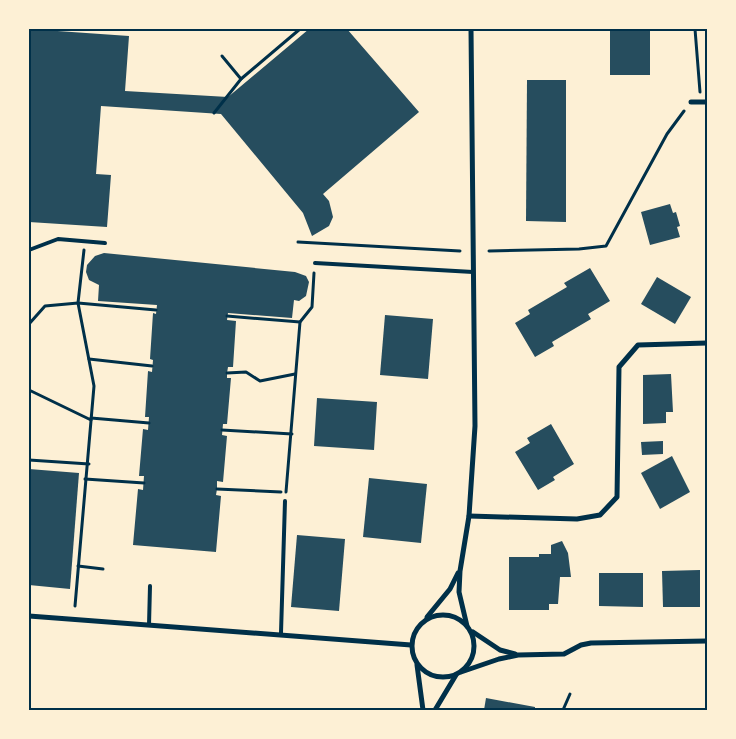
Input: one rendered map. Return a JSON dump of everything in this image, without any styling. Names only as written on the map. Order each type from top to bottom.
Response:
[{"type":"street","points":[[461,672],[473,655],[475,646],[459,592],[460,571],[469,516],[475,426],[471,29]]},
{"type":"street","points":[[691,102],[704,102]]},
{"type":"street","points":[[469,516],[577,519],[600,515],[617,497],[619,367],[638,344],[707,343]]},
{"type":"street","points":[[423,710],[417,664],[412,644],[415,632],[438,607],[460,571]]},
{"type":"street","points":[[423,622],[442,615],[452,616],[483,640],[500,650],[518,655]]},
{"type":"street","points":[[29,616],[412,644]]},
{"type":"street","points":[[417,664],[434,676],[444,678],[499,659],[518,655],[564,654],[581,645],[591,643],[707,642]]},
{"type":"street","points":[[435,710],[456,675]]},
{"type":"lane","points":[[29,250],[58,239],[105,243]]},
{"type":"lane","points":[[315,263],[472,272]]},
{"type":"lane","points":[[281,634],[286,501]]},
{"type":"lane","points":[[149,624],[150,586]]},
{"type":"path","points":[[214,113],[241,79],[300,29]]},
{"type":"path","points":[[695,29],[704,102]]},
{"type":"path","points":[[222,56],[241,79]]},
{"type":"path","points":[[489,251],[579,249],[606,246],[667,134],[691,102]]},
{"type":"path","points":[[75,606],[85,479],[89,464],[94,386],[78,303],[85,241]]},
{"type":"path","points":[[298,242],[460,251]]},
{"type":"path","points":[[286,501],[300,322],[312,306],[315,263]]},
{"type":"path","points":[[29,324],[45,306],[78,303],[156,310]]},
{"type":"path","points":[[227,316],[300,322]]},
{"type":"path","points":[[89,360],[152,366]]},
{"type":"path","points":[[227,373],[246,372],[260,381],[295,374]]},
{"type":"path","points":[[29,390],[91,419],[149,423]]},
{"type":"path","points":[[222,430],[292,434]]},
{"type":"path","points":[[29,460],[89,464]]},
{"type":"path","points":[[85,479],[144,482]]},
{"type":"path","points":[[217,489],[286,492]]},
{"type":"path","points":[[78,566],[104,569]]},
{"type":"path","points":[[563,710],[570,694]]},
{"type":"building","points":[[29,29],[129,36],[125,91],[228,97],[309,29],[347,29],[419,112],[323,194],[329,201],[333,217],[329,226],[312,236],[303,213],[221,114],[101,106],[96,174],[111,175],[107,227],[29,222]]},
{"type":"building","points":[[610,29],[650,29],[650,75],[610,75]]},
{"type":"building","points":[[527,80],[566,80],[566,222],[526,221]]},
{"type":"building","points":[[670,204],[673,213],[676,212],[680,226],[677,227],[680,237],[650,245],[641,212]]},
{"type":"building","points":[[104,253],[295,272],[306,276],[309,282],[306,296],[299,301],[294,300],[292,318],[228,313],[227,320],[236,321],[233,367],[228,367],[227,373],[227,378],[231,378],[227,424],[223,424],[222,435],[227,436],[223,482],[217,481],[216,495],[221,496],[216,552],[133,545],[138,489],[143,490],[144,476],[139,476],[143,429],[148,430],[149,417],[145,417],[148,371],[152,372],[153,360],[150,359],[153,313],[156,314],[157,305],[98,301],[99,285],[89,280],[86,272],[87,265],[95,256]]},
{"type":"building","points":[[590,268],[610,301],[588,314],[591,319],[552,342],[554,346],[535,357],[515,323],[530,314],[528,310],[567,287],[564,283]]},
{"type":"building","points":[[657,277],[691,297],[675,324],[641,304]]},
{"type":"building","points":[[385,315],[433,319],[428,379],[380,375]]},
{"type":"building","points":[[671,374],[673,412],[666,412],[666,423],[643,424],[643,375]]},
{"type":"building","points":[[317,398],[377,402],[374,450],[314,446]]},
{"type":"building","points":[[551,424],[574,464],[553,477],[555,480],[538,490],[515,452],[530,443],[527,438]]},
{"type":"building","points":[[663,441],[663,454],[642,455],[641,442]]},
{"type":"building","points":[[672,456],[690,492],[660,509],[641,473]]},
{"type":"building","points":[[29,469],[79,473],[70,589],[29,585]]},
{"type":"building","points":[[369,478],[427,484],[421,543],[363,537]]},
{"type":"building","points":[[297,535],[345,539],[339,611],[291,607]]},
{"type":"building","points":[[562,541],[568,553],[571,577],[560,577],[558,604],[549,604],[549,610],[509,610],[509,557],[539,557],[539,554],[551,554],[551,545]]},
{"type":"building","points":[[700,570],[700,607],[663,607],[662,571]]},
{"type":"building","points":[[599,573],[643,573],[643,607],[599,606]]},
{"type":"building","points":[[486,698],[535,707],[535,710],[484,710]]},
{"type":"building","points":[[607,708],[693,708],[693,710],[607,710]]}]
